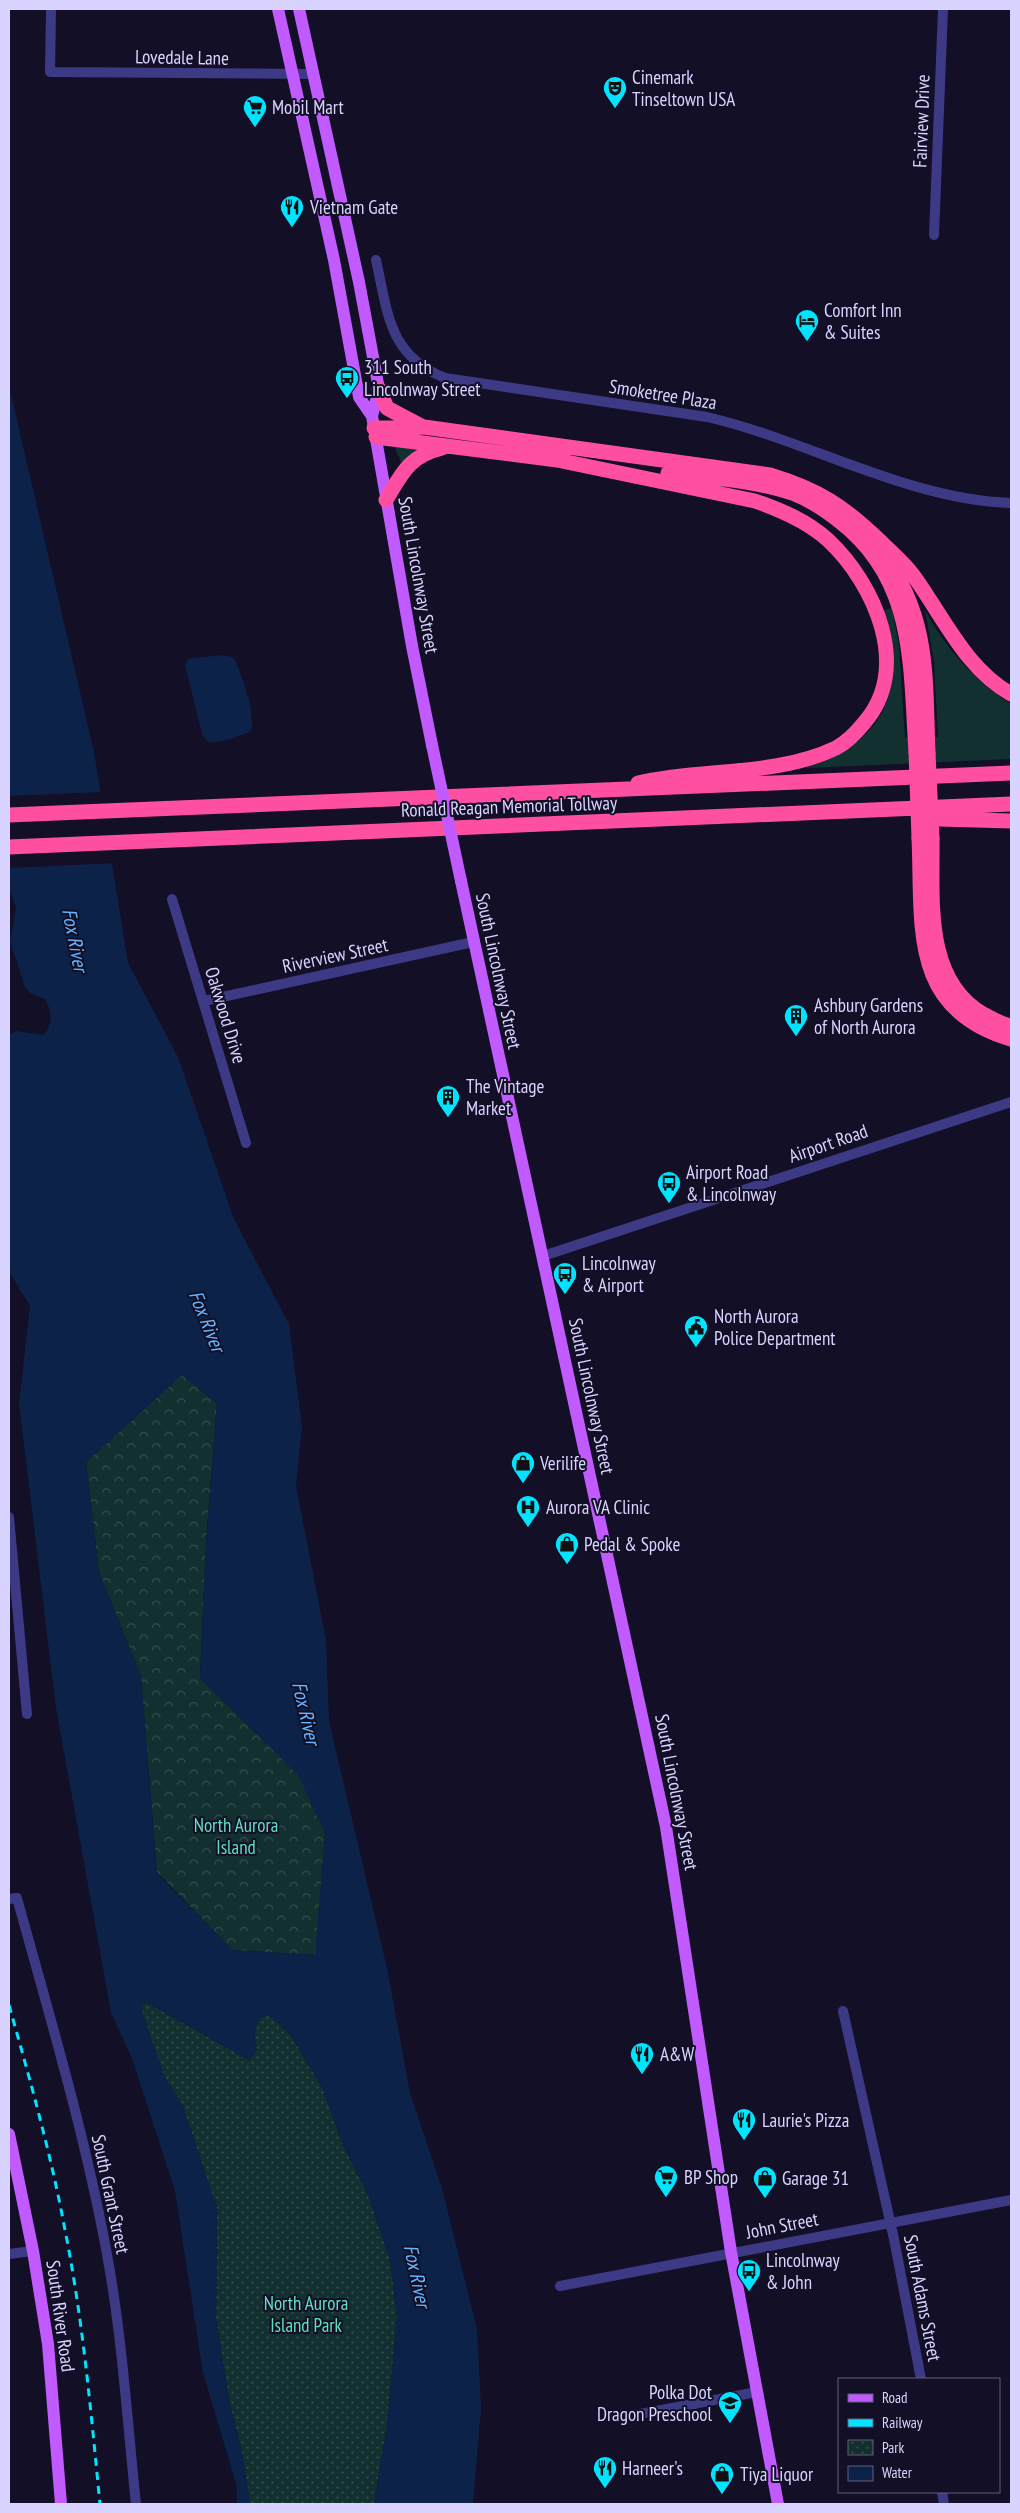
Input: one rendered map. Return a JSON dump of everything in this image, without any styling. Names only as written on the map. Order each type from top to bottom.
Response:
[{"type":"highway","points":[[379,389],[387,408],[424,427]]},
{"type":"highway","points":[[374,427],[424,427],[770,475],[804,485],[833,501],[857,519],[912,575],[967,656],[998,686],[1011,694]]},
{"type":"highway","points":[[374,427],[448,447],[749,483],[796,495],[829,513],[853,531],[873,553],[902,610],[910,648],[922,752]]},
{"type":"highway","points":[[386,500],[403,470],[415,459],[428,452],[448,447]]},
{"type":"highway","points":[[556,460],[755,501],[780,509],[805,523],[834,547],[863,584],[875,611],[886,644],[887,666],[880,699],[870,717],[855,734],[837,747],[792,762],[662,778],[603,791]]},
{"type":"highway","points":[[857,519],[899,576],[912,603],[924,660],[922,752],[925,838],[924,946],[931,976],[948,1002],[967,1020],[991,1033],[1011,1039]]},
{"type":"highway","name":"Ronald Reagan Memorial Tollway","points":[[9,815],[1011,773]]},
{"type":"highway","name":"Ronald Reagan Memorial Tollway","points":[[9,847],[1011,804]]},
{"type":"highway","points":[[892,810],[940,819],[1011,821]]},
{"type":"highway","points":[[925,838],[934,932],[940,959],[951,985],[971,1006],[1003,1025],[1011,1026]]},
{"type":"main road","name":"South Lincolnway Street","points":[[278,9],[334,260],[359,397],[374,427]]},
{"type":"main road","name":"South Lincolnway Street","points":[[298,9],[359,282],[379,389],[374,427],[432,746],[666,1827],[686,1944],[730,2252],[778,2504]]},
{"type":"main road","name":"South River Road","points":[[9,2134],[33,2251],[48,2344],[61,2504]]},
{"type":"street","name":"Lovedale Lane","points":[[51,9],[50,72],[313,74]]},
{"type":"street","name":"Fairview Drive","points":[[934,235],[943,9]]},
{"type":"street","name":"Smoketree Plaza","points":[[376,260],[393,332],[400,346],[419,364],[445,378],[706,417],[745,427],[926,489],[976,500],[1011,503]]},
{"type":"street","name":"Oakwood Drive","points":[[172,898],[246,1143]]},
{"type":"street","name":"Riverview Street","points":[[204,1001],[473,942]]},
{"type":"street","name":"Airport Road","points":[[543,1256],[1011,1102]]},
{"type":"street","points":[[9,1517],[27,1714]]},
{"type":"street","name":"South Grant Street","points":[[13,1898],[81,2137],[101,2224],[116,2314],[136,2504]]},
{"type":"street","name":"South Adams Street","points":[[843,2010],[890,2223],[921,2378]]},
{"type":"street","name":"John Street","points":[[560,2286],[730,2252],[1011,2200]]},
{"type":"street","points":[[9,2254],[33,2251]]},
{"type":"street","points":[[619,2418],[757,2392]]},
{"type":"green space","points":[[394,445],[427,447],[402,465]]},
{"type":"green space","points":[[892,608],[899,645],[905,738],[938,737],[934,661],[925,610],[951,650],[985,685],[1011,704],[1011,759],[807,768],[807,765],[836,754],[852,745],[868,732],[879,718],[887,701],[891,684],[893,666],[892,647],[884,610]]},
{"type":"green space","name":"North Aurora Island","points":[[182,1375],[217,1403],[206,1543],[200,1678],[299,1775],[325,1833],[316,1955],[232,1950],[157,1872],[141,1677],[99,1572],[86,1462]]},
{"type":"green space","name":"North Aurora Island Park","points":[[146,2002],[249,2060],[257,2050],[254,2035],[259,2019],[268,2014],[290,2034],[322,2087],[344,2147],[367,2192],[390,2259],[397,2317],[387,2425],[374,2504],[250,2504],[242,2452],[230,2405],[216,2319],[217,2208],[182,2104],[165,2079],[140,2007]]},
{"type":"water","name":"Fox River","points":[[9,386],[94,752],[128,963],[178,1057],[234,1219],[289,1324],[302,1427],[296,1486],[326,1640],[329,1721],[387,1968],[410,2093],[442,2188],[477,2330],[481,2409],[473,2504],[374,2504],[387,2425],[397,2317],[390,2259],[367,2192],[344,2147],[322,2087],[290,2034],[268,2015],[259,2019],[254,2035],[257,2050],[249,2060],[146,2002],[141,2008],[165,2079],[182,2104],[217,2208],[216,2319],[230,2405],[242,2452],[250,2504],[237,2504],[237,2487],[203,2373],[175,2191],[133,2061],[111,2012],[56,1708],[19,1404],[30,1306],[9,1272],[9,1034],[17,1031],[43,1035],[47,1031],[51,1017],[45,999],[30,993],[25,987],[10,941],[16,908],[9,888]],"holes":[[[182,1375],[217,1403],[206,1543],[200,1678],[298,1775],[325,1833],[315,1955],[232,1950],[157,1873],[141,1677],[99,1572],[86,1462]]]},
{"type":"water","points":[[224,655],[234,658],[241,674],[249,701],[252,727],[250,732],[228,740],[209,743],[202,734],[185,665],[187,660],[192,658]]},
{"type":"pier","points":[[103,792],[116,863],[9,868],[9,796]]},
{"type":"railway","points":[[9,2005],[47,2145],[71,2264],[86,2367],[100,2504]]},
{"type":"place","name":"Cinemark Tinseltown USA","points":[[615,109]]},
{"type":"place","name":"Mobil Mart","points":[[255,128]]},
{"type":"place","name":"Vietnam Gate","points":[[292,228]]},
{"type":"place","name":"Comfort Inn & Suites","points":[[807,342]]},
{"type":"place","name":"311 South Lincolnway Street","points":[[347,399]]},
{"type":"place","name":"Ashbury Gardens of North Aurora","points":[[796,1037]]},
{"type":"place","name":"The Vintage Market","points":[[448,1118]]},
{"type":"place","name":"Airport Road & Lincolnway","points":[[669,1204]]},
{"type":"place","name":"Lincolnway & Airport","points":[[565,1295]]},
{"type":"place","name":"North Aurora Police Department","points":[[696,1348]]},
{"type":"place","name":"Verilife","points":[[523,1484]]},
{"type":"place","name":"Aurora VA Clinic","points":[[528,1528]]},
{"type":"place","name":"Pedal & Spoke","points":[[567,1565]]},
{"type":"place","name":"A&W","points":[[642,2075]]},
{"type":"place","name":"Laurie's Pizza","points":[[744,2141]]},
{"type":"place","name":"BP Shop","points":[[666,2198]]},
{"type":"place","name":"Garage 31","points":[[765,2199]]},
{"type":"place","name":"Lincolnway & John","points":[[749,2292]]},
{"type":"place","name":"Polka Dot Dragon Preschool","points":[[730,2424]]},
{"type":"place","name":"Harneer's","points":[[605,2489]]},
{"type":"place","name":"Tiya Liquor","points":[[722,2495]]}]
